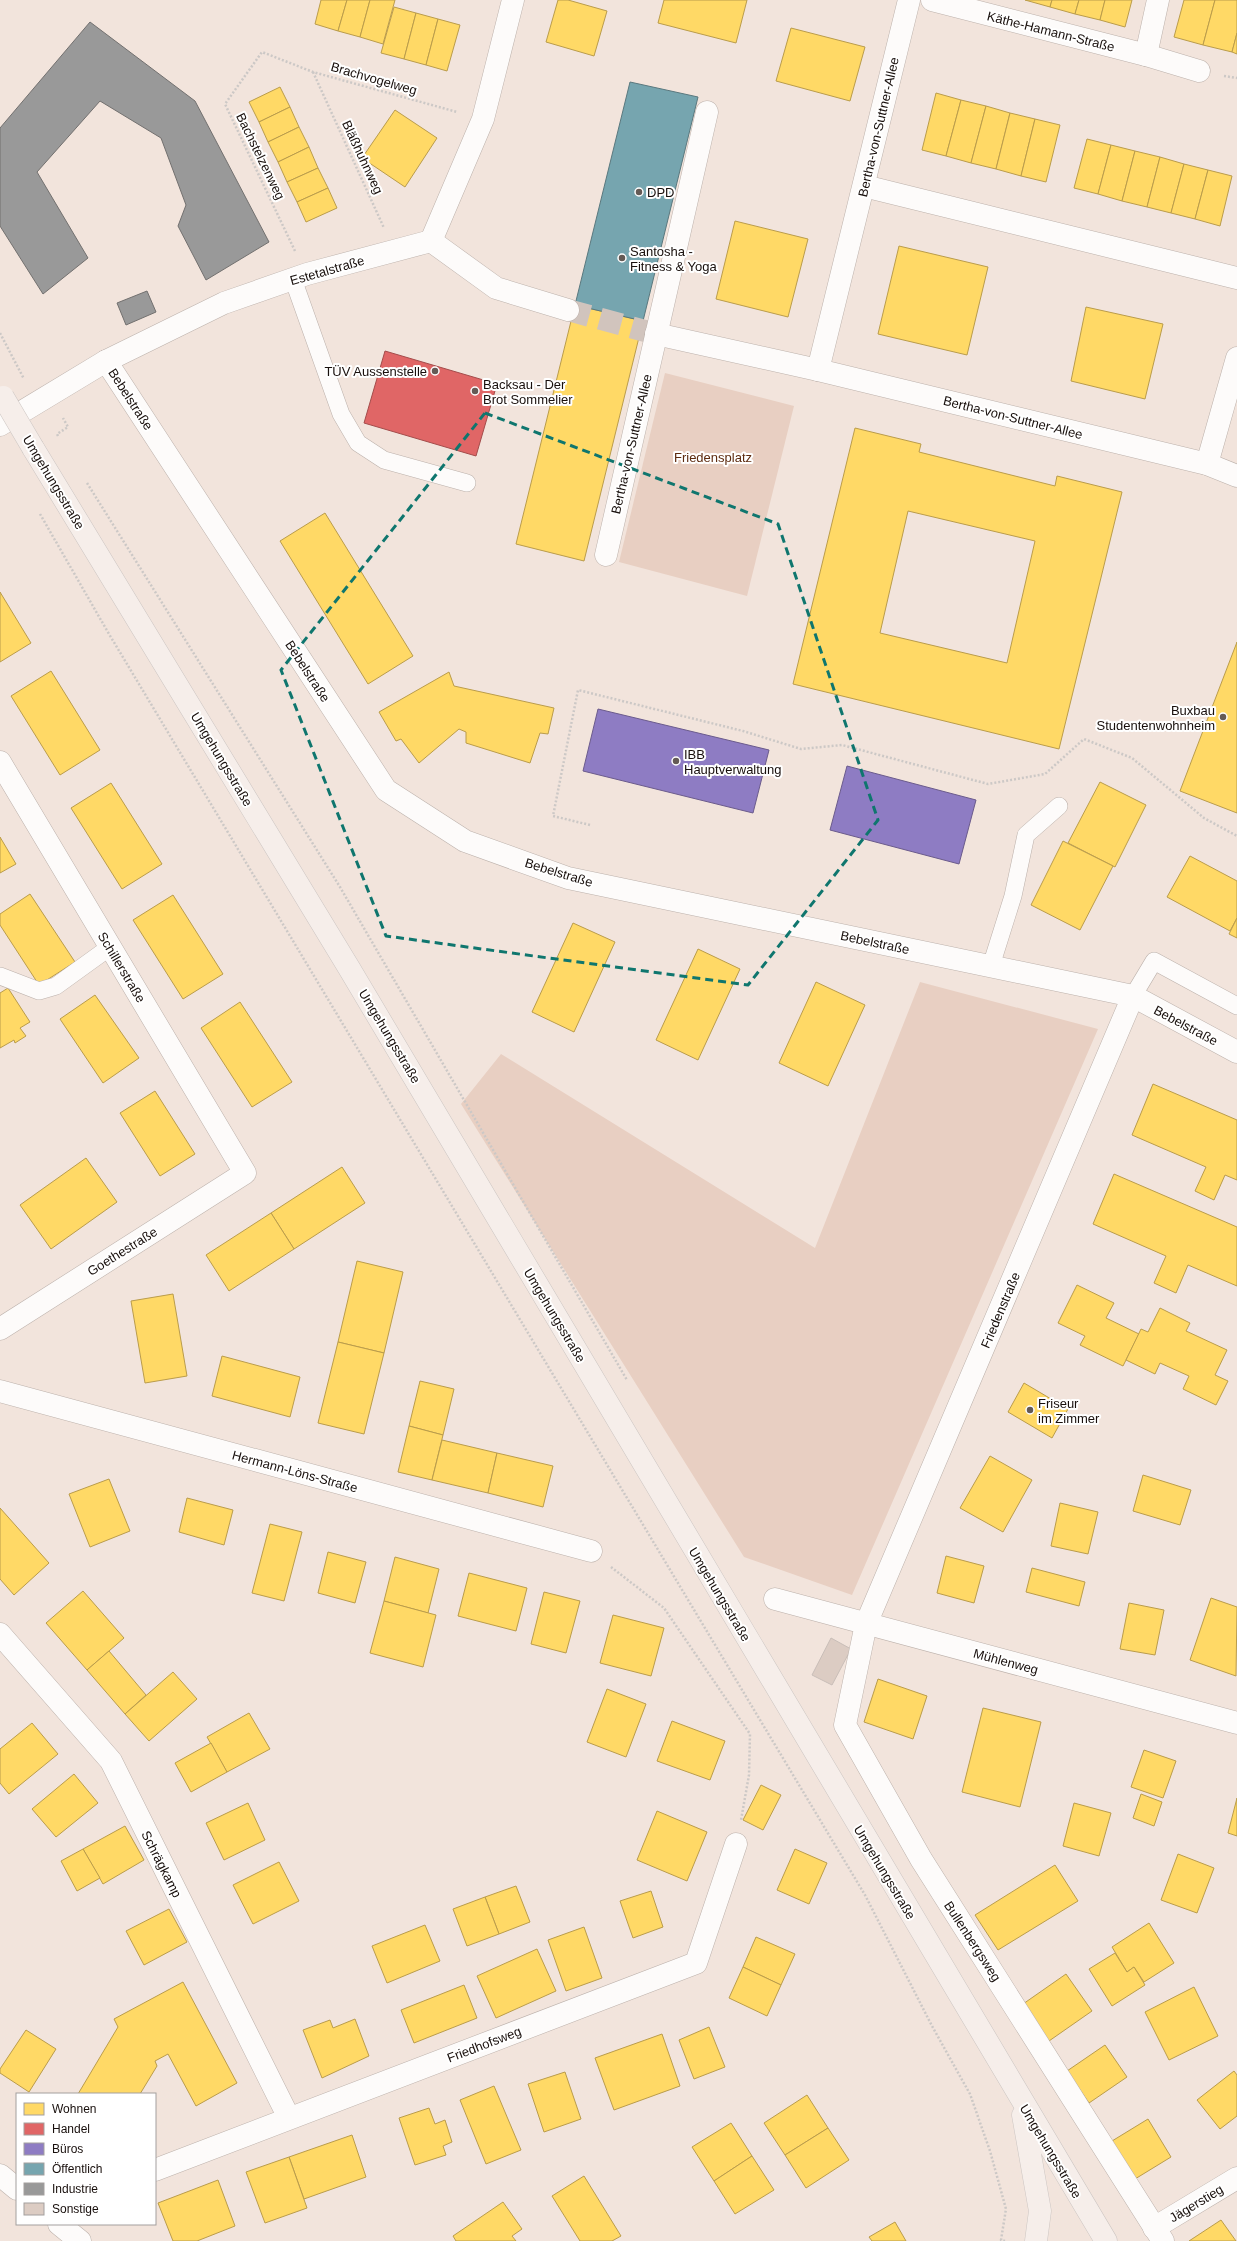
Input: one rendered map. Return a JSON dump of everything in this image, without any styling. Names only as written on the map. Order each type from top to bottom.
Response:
[{"type":"main road","name":"Umgehungsstraße","points":[[2,394],[33,448],[349,968],[1020,2100],[1106,2241]]},
{"type":"main road","points":[[1020,2100],[1040,2211],[1036,2241]]},
{"type":"street","points":[[514,0],[483,119],[431,241],[496,288],[568,310]]},
{"type":"street","name":"Bertha-von-Suttner-Allee","points":[[818,370],[864,186],[908,0]]},
{"type":"street","name":"Käthe-Hamann-Straße","points":[[932,0],[1146,55],[1199,71]]},
{"type":"street","points":[[1146,55],[1158,0]]},
{"type":"street","name":"Bertha-von-Suttner-Allee","points":[[606,555],[707,112]]},
{"type":"street","points":[[864,186],[1237,278]]},
{"type":"street","name":"Estetalstraße","points":[[0,426],[106,361],[224,303],[300,276],[431,241]]},
{"type":"street","name":"Bertha-von-Suttner-Allee","points":[[656,334],[818,370],[1207,464],[1237,476]]},
{"type":"street","points":[[1207,464],[1237,358]]},
{"type":"street","name":"Bebelstraße","points":[[106,361],[386,790],[466,841],[568,878],[1133,996],[1237,1052]]},
{"type":"street","name":"Schillerstraße","points":[[0,762],[245,1173]]},
{"type":"street","name":"Friedenstraße","points":[[866,1624],[1133,996]]},
{"type":"street","name":"Goethestraße","points":[[0,1329],[245,1173]]},
{"type":"street","name":"Hermann-Löns-Straße","points":[[0,1391],[590,1551]]},
{"type":"street","name":"Mühlenweg","points":[[775,1599],[1237,1723]]},
{"type":"street","name":"Bullenbergsweg","points":[[866,1624],[845,1724],[921,1859],[1158,2234]]},
{"type":"street","name":"Schrägkamp","points":[[0,1634],[111,1762],[289,2118]]},
{"type":"street","name":"Friedhofsweg","points":[[156,2170],[696,1963],[736,1844]]},
{"type":"street","points":[[0,2175],[16,2188]]},
{"type":"street","name":"Jägerstieg","points":[[1158,2234],[1237,2178]]},
{"type":"street","points":[[60,2225],[80,2241]]},
{"type":"lane","points":[[300,276],[341,414],[358,443],[384,460],[467,483]]},
{"type":"lane","points":[[991,966],[1013,896],[1026,835],[1059,806]]},
{"type":"lane","points":[[0,976],[40,991],[56,986],[110,947]]},
{"type":"lane","points":[[1133,996],[1154,961],[1237,1006]]},
{"type":"path","name":"Brachvogelweg","points":[[262,52],[313,72],[483,119]]},
{"type":"path","name":"Bachstelzenweg","points":[[262,52],[225,104],[300,276]]},
{"type":"path","name":"Bläßhuhnweg","points":[[313,72],[395,251]]},
{"type":"path","points":[[0,333],[26,383]]},
{"type":"path","points":[[38,510],[114,641],[865,1895],[932,2026],[970,2094],[990,2151],[1006,2209],[1001,2241],[1005,2241]]},
{"type":"path","points":[[590,825],[553,816],[578,690],[743,731],[801,749],[842,744],[988,784],[1046,774],[1084,739],[1132,758],[1204,818],[1237,836]]},
{"type":"path","points":[[590,1551],[664,1608],[750,1734],[749,1775],[736,1844]]},
{"type":"highlighted area","points":[[485,413],[778,524],[878,820],[748,985],[386,936],[281,670]]},
{"type":"green space","name":"Friedensplatz","points":[[665,373],[794,406],[747,596],[619,562]]},
{"type":"green space","points":[[920,982],[1098,1029],[852,1595],[744,1557],[461,1104],[501,1054],[815,1248]]},
{"type":"building: Wohnen","points":[[321,0],[347,0],[338,31],[315,24]]},
{"type":"building: Wohnen","points":[[347,0],[370,0],[360,37],[338,31]]},
{"type":"building: Wohnen","points":[[370,0],[395,0],[383,44],[360,37]]},
{"type":"building: Wohnen","points":[[558,0],[568,0],[607,11],[594,56],[546,42]]},
{"type":"building: Wohnen","points":[[664,0],[747,0],[736,43],[658,23]]},
{"type":"building: Wohnen","points":[[1025,0],[1052,0],[1050,7]]},
{"type":"building: Wohnen","points":[[1052,0],[1079,0],[1075,14],[1050,7]]},
{"type":"building: Wohnen","points":[[1079,0],[1105,0],[1100,20],[1075,14]]},
{"type":"building: Wohnen","points":[[1105,0],[1132,0],[1125,27],[1100,20]]},
{"type":"building: Wohnen","points":[[1184,0],[1215,0],[1203,45],[1174,37]]},
{"type":"building: Wohnen","points":[[1215,0],[1237,0],[1237,33],[1232,52],[1203,45]]},
{"type":"building: Wohnen","points":[[394,7],[416,13],[404,59],[381,53]]},
{"type":"building: Wohnen","points":[[416,13],[438,19],[426,65],[404,59]]},
{"type":"building: Wohnen","points":[[438,19],[460,25],[447,71],[426,65]]},
{"type":"building: Wohnen","points":[[791,28],[865,47],[850,101],[776,81]]},
{"type":"building: Wohnen","points":[[1237,33],[1237,54],[1232,52]]},
{"type":"building: Wohnen","points":[[280,87],[290,107],[259,122],[249,102]]},
{"type":"building: Wohnen","points":[[936,93],[961,100],[946,156],[922,150]]},
{"type":"building: Wohnen","points":[[961,100],[986,106],[971,163],[946,156]]},
{"type":"building: Wohnen","points":[[986,106],[1010,113],[996,169],[971,163]]},
{"type":"building: Wohnen","points":[[290,107],[299,127],[268,142],[259,122]]},
{"type":"building: Wohnen","points":[[395,110],[437,138],[405,187],[362,158]]},
{"type":"building: Wohnen","points":[[1010,113],[1035,119],[1021,176],[996,169]]},
{"type":"building: Wohnen","points":[[1035,119],[1060,125],[1046,182],[1021,176]]},
{"type":"building: Wohnen","points":[[299,127],[309,147],[278,162],[268,142]]},
{"type":"building: Wohnen","points":[[1087,139],[1111,145],[1098,194],[1074,188]]},
{"type":"building: Wohnen","points":[[1111,145],[1135,151],[1122,201],[1098,194]]},
{"type":"building: Wohnen","points":[[309,147],[318,168],[287,182],[278,162]]},
{"type":"building: Wohnen","points":[[1135,151],[1160,157],[1147,207],[1122,201]]},
{"type":"building: Wohnen","points":[[1160,157],[1184,164],[1171,213],[1147,207]]},
{"type":"building: Wohnen","points":[[1184,164],[1208,170],[1195,219],[1171,213]]},
{"type":"building: Wohnen","points":[[318,168],[328,188],[297,202],[287,182]]},
{"type":"building: Wohnen","points":[[1208,170],[1232,176],[1220,226],[1195,219]]},
{"type":"building: Wohnen","points":[[328,188],[337,208],[306,222],[297,202]]},
{"type":"building: Wohnen","points":[[735,221],[808,239],[788,317],[716,299]]},
{"type":"building: Wohnen","points":[[899,246],[988,267],[967,355],[878,334]]},
{"type":"building: Wohnen","points":[[575,305],[643,321],[584,561],[516,544]]},
{"type":"building: Wohnen","points":[[1086,307],[1163,324],[1145,399],[1071,381]]},
{"type":"building: Wohnen","points":[[855,428],[921,444],[919,452],[1055,486],[1057,476],[1122,492],[1059,749],[793,684]],"holes":[[[908,511],[1035,541],[1007,663],[880,633]]]},
{"type":"building: Wohnen","points":[[325,513],[413,656],[368,684],[280,541]]},
{"type":"building: Wohnen","points":[[0,592],[31,643],[0,662]]},
{"type":"building: Wohnen","name":"Buxbau Studentenwohnheim","points":[[1237,642],[1237,813],[1180,791]]},
{"type":"building: Wohnen","points":[[51,671],[100,750],[60,775],[11,696]]},
{"type":"building: Wohnen","points":[[449,672],[454,686],[554,708],[548,734],[540,733],[530,763],[466,743],[466,732],[459,729],[419,763],[401,739],[396,741],[379,712]]},
{"type":"building: Wohnen","points":[[1100,782],[1146,805],[1115,867],[1068,843]]},
{"type":"building: Wohnen","points":[[111,783],[162,864],[122,889],[71,808]]},
{"type":"building: Wohnen","points":[[0,837],[16,864],[0,873]]},
{"type":"building: Wohnen","points":[[1063,841],[1113,866],[1080,930],[1031,905]]},
{"type":"building: Wohnen","points":[[1190,856],[1237,881],[1237,918],[1230,931],[1167,897]]},
{"type":"building: Wohnen","points":[[30,894],[75,962],[39,985],[0,925],[0,914]]},
{"type":"building: Wohnen","points":[[173,895],[223,974],[183,999],[133,920]]},
{"type":"building: Wohnen","points":[[1237,918],[1237,938],[1229,934]]},
{"type":"building: Wohnen","points":[[573,923],[615,942],[574,1032],[532,1012]]},
{"type":"building: Wohnen","points":[[698,949],[740,969],[698,1060],[656,1040]]},
{"type":"building: Wohnen","points":[[816,982],[865,1005],[828,1086],[779,1063]]},
{"type":"building: Wohnen","points":[[8,988],[30,1022],[20,1028],[26,1036],[15,1043],[14,1040],[0,1048],[0,993]]},
{"type":"building: Wohnen","points":[[95,995],[139,1058],[103,1083],[60,1019]]},
{"type":"building: Wohnen","points":[[240,1002],[292,1082],[252,1107],[201,1028]]},
{"type":"building: Wohnen","points":[[1153,1084],[1237,1120],[1237,1180],[1225,1175],[1214,1200],[1195,1191],[1206,1167],[1132,1135]]},
{"type":"building: Wohnen","points":[[155,1091],[195,1154],[160,1176],[120,1113]]},
{"type":"building: Wohnen","points":[[86,1158],[117,1202],[51,1249],[20,1205]]},
{"type":"building: Wohnen","points":[[342,1167],[365,1203],[294,1249],[271,1213]]},
{"type":"building: Wohnen","points":[[1114,1174],[1237,1227],[1237,1286],[1188,1265],[1176,1293],[1154,1283],[1166,1256],[1093,1224]]},
{"type":"building: Wohnen","points":[[271,1213],[294,1249],[229,1291],[206,1255]]},
{"type":"building: Wohnen","points":[[357,1261],[403,1272],[384,1353],[338,1342]]},
{"type":"building: Wohnen","points":[[1077,1285],[1114,1303],[1106,1318],[1139,1334],[1123,1366],[1080,1345],[1085,1336],[1058,1323]]},
{"type":"building: Wohnen","points":[[173,1294],[187,1376],[145,1383],[131,1301]]},
{"type":"building: Wohnen","points":[[1160,1308],[1190,1323],[1186,1331],[1227,1350],[1215,1375],[1228,1381],[1216,1405],[1183,1389],[1189,1376],[1160,1363],[1155,1374],[1126,1360],[1141,1329],[1148,1332]]},
{"type":"building: Wohnen","points":[[338,1342],[384,1353],[364,1434],[318,1423]]},
{"type":"building: Wohnen","points":[[222,1356],[300,1377],[290,1417],[212,1396]]},
{"type":"building: Wohnen","points":[[420,1381],[454,1389],[443,1435],[409,1426]]},
{"type":"building: Wohnen","points":[[1024,1383],[1068,1409],[1052,1438],[1008,1412]]},
{"type":"building: Wohnen","points":[[409,1426],[443,1435],[432,1480],[398,1472]]},
{"type":"building: Wohnen","points":[[442,1440],[497,1453],[488,1493],[432,1480]]},
{"type":"building: Wohnen","points":[[497,1453],[553,1466],[543,1507],[488,1493]]},
{"type":"building: Wohnen","points":[[990,1456],[1032,1480],[1003,1532],[960,1508]]},
{"type":"building: Wohnen","points":[[1143,1475],[1191,1490],[1180,1525],[1133,1511]]},
{"type":"building: Wohnen","points":[[109,1479],[130,1531],[90,1547],[69,1494]]},
{"type":"building: Wohnen","points":[[187,1498],[233,1510],[224,1545],[179,1532]]},
{"type":"building: Wohnen","points":[[1060,1503],[1098,1512],[1088,1554],[1051,1546]]},
{"type":"building: Wohnen","points":[[0,1508],[49,1563],[14,1595],[0,1579]]},
{"type":"building: Wohnen","points":[[270,1524],[302,1532],[284,1601],[252,1593]]},
{"type":"building: Wohnen","points":[[328,1552],[366,1562],[355,1603],[318,1593]]},
{"type":"building: Wohnen","points":[[946,1556],[984,1566],[974,1603],[937,1593]]},
{"type":"building: Wohnen","points":[[395,1557],[439,1569],[428,1613],[384,1601]]},
{"type":"building: Wohnen","points":[[1032,1568],[1085,1582],[1079,1606],[1026,1592]]},
{"type":"building: Wohnen","points":[[469,1573],[527,1588],[516,1631],[458,1616]]},
{"type":"building: Wohnen","points":[[83,1591],[124,1638],[87,1670],[46,1623]]},
{"type":"building: Wohnen","points":[[544,1592],[580,1601],[566,1653],[531,1644]]},
{"type":"building: Wohnen","points":[[1211,1598],[1237,1607],[1236,1676],[1190,1660]]},
{"type":"building: Wohnen","points":[[384,1601],[436,1615],[423,1667],[370,1653]]},
{"type":"building: Wohnen","points":[[1129,1603],[1164,1610],[1155,1655],[1120,1649]]},
{"type":"building: Wohnen","points":[[613,1615],[664,1628],[651,1676],[600,1663]]},
{"type":"building: Wohnen","points":[[109,1651],[146,1695],[125,1714],[87,1670]]},
{"type":"building: Wohnen","points":[[173,1672],[197,1699],[149,1741],[125,1714]]},
{"type":"building: Wohnen","points":[[878,1679],[927,1696],[913,1739],[864,1722]]},
{"type":"building: Wohnen","points":[[607,1689],[646,1704],[626,1757],[587,1742]]},
{"type":"building: Wohnen","points":[[983,1708],[1041,1722],[1020,1807],[962,1792]]},
{"type":"building: Wohnen","points":[[249,1713],[270,1749],[227,1772],[207,1737]]},
{"type":"building: Wohnen","points":[[672,1721],[725,1741],[710,1780],[657,1761]]},
{"type":"building: Wohnen","points":[[32,1723],[58,1754],[9,1794],[0,1783],[0,1749]]},
{"type":"building: Wohnen","points":[[211,1743],[227,1772],[191,1792],[175,1763]]},
{"type":"building: Wohnen","points":[[1144,1750],[1176,1761],[1163,1798],[1131,1787]]},
{"type":"building: Wohnen","points":[[74,1774],[98,1803],[56,1837],[32,1809]]},
{"type":"building: Wohnen","points":[[761,1785],[781,1795],[763,1830],[743,1820]]},
{"type":"building: Wohnen","points":[[1141,1794],[1162,1802],[1154,1826],[1133,1818]]},
{"type":"building: Wohnen","points":[[1237,1798],[1237,1836],[1228,1833]]},
{"type":"building: Wohnen","points":[[248,1803],[265,1840],[224,1860],[206,1823]]},
{"type":"building: Wohnen","points":[[1074,1803],[1111,1813],[1099,1856],[1063,1846]]},
{"type":"building: Wohnen","points":[[657,1811],[707,1832],[687,1881],[637,1860]]},
{"type":"building: Wohnen","points":[[125,1826],[144,1860],[103,1884],[83,1849]]},
{"type":"building: Wohnen","points":[[83,1849],[100,1878],[77,1891],[61,1861]]},
{"type":"building: Wohnen","points":[[795,1849],[827,1863],[809,1904],[777,1890]]},
{"type":"building: Wohnen","points":[[1178,1854],[1214,1868],[1197,1913],[1161,1900]]},
{"type":"building: Wohnen","points":[[279,1862],[299,1901],[253,1924],[233,1885]]},
{"type":"building: Wohnen","points":[[1055,1865],[1078,1901],[998,1950],[975,1915]]},
{"type":"building: Wohnen","points":[[516,1886],[530,1922],[499,1934],[485,1897]]},
{"type":"building: Wohnen","points":[[651,1891],[663,1927],[633,1938],[620,1901]]},
{"type":"building: Wohnen","points":[[485,1897],[499,1934],[467,1946],[453,1909]]},
{"type":"building: Wohnen","points":[[169,1909],[187,1942],[144,1965],[126,1931]]},
{"type":"building: Wohnen","points":[[1149,1923],[1174,1963],[1144,1982],[1134,1967],[1127,1972],[1112,1947]]},
{"type":"building: Wohnen","points":[[425,1925],[440,1961],[387,1983],[372,1946]]},
{"type":"building: Wohnen","points":[[584,1927],[602,1978],[566,1991],[548,1940]]},
{"type":"building: Wohnen","points":[[756,1937],[795,1954],[781,1985],[743,1967]]},
{"type":"building: Wohnen","points":[[537,1949],[556,1991],[496,2018],[477,1976]]},
{"type":"building: Wohnen","points":[[1115,1953],[1127,1972],[1134,1967],[1145,1985],[1112,2006],[1089,1969]]},
{"type":"building: Wohnen","points":[[743,1967],[781,1985],[767,2016],[729,1998]]},
{"type":"building: Wohnen","points":[[1066,1974],[1092,2011],[1049,2041],[1023,2004]]},
{"type":"building: Wohnen","points":[[183,1982],[237,2083],[196,2106],[168,2054],[155,2061],[157,2066],[141,2093],[79,2093],[118,2027],[114,2019]]},
{"type":"building: Wohnen","points":[[464,1985],[477,2018],[414,2043],[401,2010]]},
{"type":"building: Wohnen","points":[[1194,1987],[1218,2036],[1169,2060],[1145,2012]]},
{"type":"building: Wohnen","points":[[355,2019],[369,2056],[322,2078],[303,2030],[330,2020],[333,2028]]},
{"type":"building: Wohnen","points":[[709,2027],[725,2067],[694,2079],[679,2040]]},
{"type":"building: Wohnen","points":[[26,2030],[56,2049],[29,2092],[0,2073],[0,2069]]},
{"type":"building: Wohnen","points":[[662,2034],[680,2086],[614,2110],[595,2058]]},
{"type":"building: Wohnen","points":[[1105,2045],[1127,2077],[1089,2103],[1067,2071]]},
{"type":"building: Wohnen","points":[[1234,2071],[1237,2075],[1237,2116],[1220,2129],[1197,2100]]},
{"type":"building: Wohnen","points":[[565,2072],[581,2119],[544,2132],[528,2084]]},
{"type":"building: Wohnen","points":[[494,2086],[521,2150],[486,2164],[460,2100]]},
{"type":"building: Wohnen","points":[[807,2095],[828,2128],[785,2155],[764,2123]]},
{"type":"building: Wohnen","points":[[429,2108],[435,2124],[445,2120],[452,2142],[443,2146],[446,2155],[415,2165],[399,2118]]},
{"type":"building: Wohnen","points":[[1148,2119],[1171,2157],[1135,2179],[1112,2141]]},
{"type":"building: Wohnen","points":[[731,2123],[752,2156],[714,2181],[692,2147]]},
{"type":"building: Wohnen","points":[[828,2128],[849,2160],[806,2188],[785,2155]]},
{"type":"building: Wohnen","points":[[352,2135],[366,2177],[304,2199],[289,2157]]},
{"type":"building: Wohnen","points":[[752,2156],[774,2190],[735,2214],[714,2181]]},
{"type":"building: Wohnen","points":[[289,2157],[307,2208],[265,2223],[246,2172]]},
{"type":"building: Wohnen","points":[[584,2176],[621,2236],[612,2241],[580,2241],[552,2196]]},
{"type":"building: Wohnen","points":[[218,2180],[235,2226],[197,2241],[173,2241],[158,2203]]},
{"type":"building: Wohnen","points":[[503,2202],[522,2229],[512,2236],[516,2241],[456,2241],[453,2236]]},
{"type":"building: Wohnen","points":[[1221,2220],[1236,2241],[1189,2241]]},
{"type":"building: Wohnen","points":[[895,2222],[906,2241],[872,2241],[869,2237]]},
{"type":"building: Handel","points":[[385,351],[497,384],[476,456],[364,423]]},
{"type":"building: Büros","name":"IBB Hauptverwaltung","points":[[598,709],[769,750],[753,813],[583,771]]},
{"type":"building: Büros","points":[[847,766],[976,800],[959,864],[830,830]]},
{"type":"building: Öffentlich","points":[[630,82],[698,97],[643,321],[575,305]]},
{"type":"building: Industrie","points":[[90,22],[195,101],[269,242],[206,280],[178,226],[186,205],[161,138],[100,101],[37,172],[88,258],[43,294],[0,226],[0,128]]},
{"type":"building: Industrie","points":[[147,291],[156,312],[126,325],[117,303]]},
{"type":"building: Sonstige","points":[[831,1638],[851,1649],[832,1685],[812,1675]]},
{"type":"tunnel","points":[[568,310],[656,334]]},
{"type":"place","name":"DPD","points":[[639,192]]},
{"type":"place","name":"Santosha - Fitness & Yoga","points":[[622,258]]},
{"type":"place","name":"TÜV Aussenstelle","points":[[435,371]]},
{"type":"place","name":"Backsau - Der Brot Sommelier","points":[[475,391]]},
{"type":"place","name":"Buxbau Studentenwohnheim","points":[[1223,717]]},
{"type":"place","name":"IBB Hauptverwaltung","points":[[676,761]]},
{"type":"place","name":"Friseur im Zimmer","points":[[1030,1410]]}]
